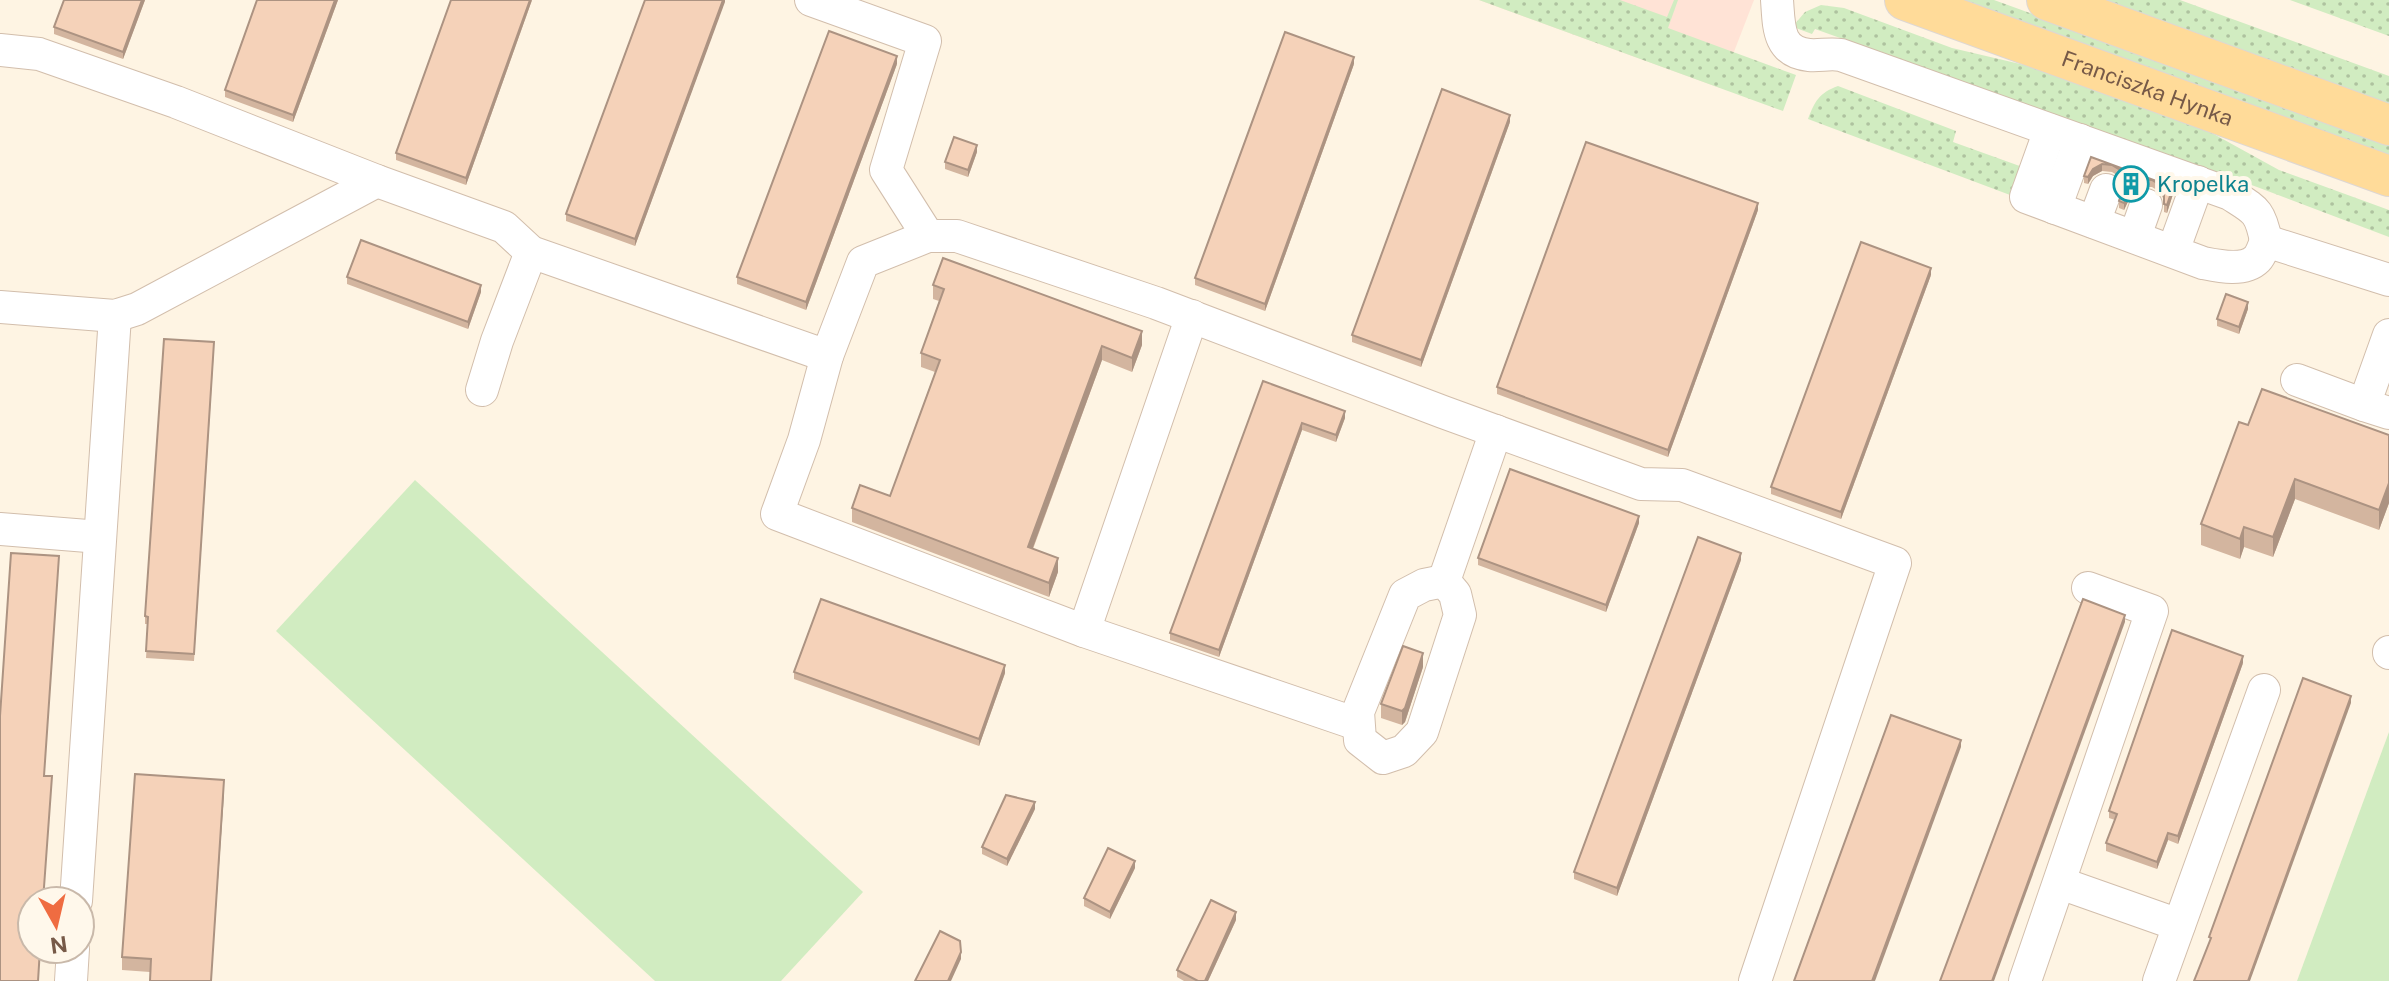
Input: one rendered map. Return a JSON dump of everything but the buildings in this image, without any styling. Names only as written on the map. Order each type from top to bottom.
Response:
[{"type":"main road","name":"Franciszka Hynka","points":[[1905,0],[2389,176]]},
{"type":"main road","points":[[2047,0],[2389,125]]},
{"type":"lane","points":[[811,0],[886,14],[925,41],[886,170],[928,236]]},
{"type":"lane","points":[[1754,0],[1778,0],[1782,38],[1788,48],[1804,54],[1841,55],[2050,130],[2101,162],[2168,186],[2230,194],[2262,219],[2266,241],[2257,259],[2244,266],[2216,265],[2026,197],[2050,130]]},
{"type":"lane","points":[[0,50],[39,54],[176,102],[504,227],[531,252],[827,356]]},
{"type":"lane","points":[[2075,215],[2101,162]]},
{"type":"lane","points":[[2075,215],[2101,162]]},
{"type":"lane","points":[[0,307],[115,316],[137,309],[377,181]]},
{"type":"lane","points":[[2154,244],[2168,186]]},
{"type":"lane","points":[[2154,244],[2168,186]]},
{"type":"lane","points":[[1357,724],[1084,631],[777,514],[804,440],[827,356],[863,262],[928,236],[957,236],[1192,316],[1641,484],[1682,485],[1895,563],[1755,981]]},
{"type":"lane","points":[[2266,241],[2389,280]]},
{"type":"lane","points":[[482,390],[531,252]]},
{"type":"lane","points":[[77,885],[115,316]]},
{"type":"lane","points":[[1084,631],[1192,316]]},
{"type":"lane","points":[[2297,380],[2376,409],[2389,335]]},
{"type":"lane","points":[[1444,581],[1496,431]]},
{"type":"lane","points":[[0,529],[100,537]]},
{"type":"lane","points":[[1444,581],[1455,594],[1460,615],[1422,732],[1404,751],[1383,758],[1360,740],[1358,712],[1405,595],[1424,585],[1444,581]]},
{"type":"lane","points":[[2025,981],[2152,611],[2088,588]]},
{"type":"lane","points":[[2159,981],[2264,690]]},
{"type":"lane","points":[[2060,883],[2179,925]]},
{"type":"shaded area","points":[[1479,0],[1754,0],[1720,88]]},
{"type":"green space","points":[[1479,0],[1620,0],[1667,17],[1674,0],[1678,0],[1668,28],[1796,75],[1783,111]]},
{"type":"green space","points":[[1951,0],[1994,0],[2389,144],[2389,160]]},
{"type":"green space","points":[[2101,0],[2180,0],[2389,76],[2389,105]]},
{"type":"green space","points":[[2290,0],[2389,0],[2389,36]]},
{"type":"green space","points":[[1821,5],[1844,8],[1952,48],[2050,71],[2210,132],[2279,170],[2389,210],[2389,237],[1815,29],[1812,34],[1796,28],[1794,25],[1805,12]]},
{"type":"green space","points":[[1838,86],[1956,131],[1953,142],[2028,169],[2018,198],[1808,119],[1818,98]]},
{"type":"green space","points":[[415,480],[863,892],[781,981],[655,981],[276,631]]},
{"type":"green space","points":[[2389,732],[2389,981],[2297,981]]},
{"type":"place","name":"Kropelka","points":[[2131,184]]}]
